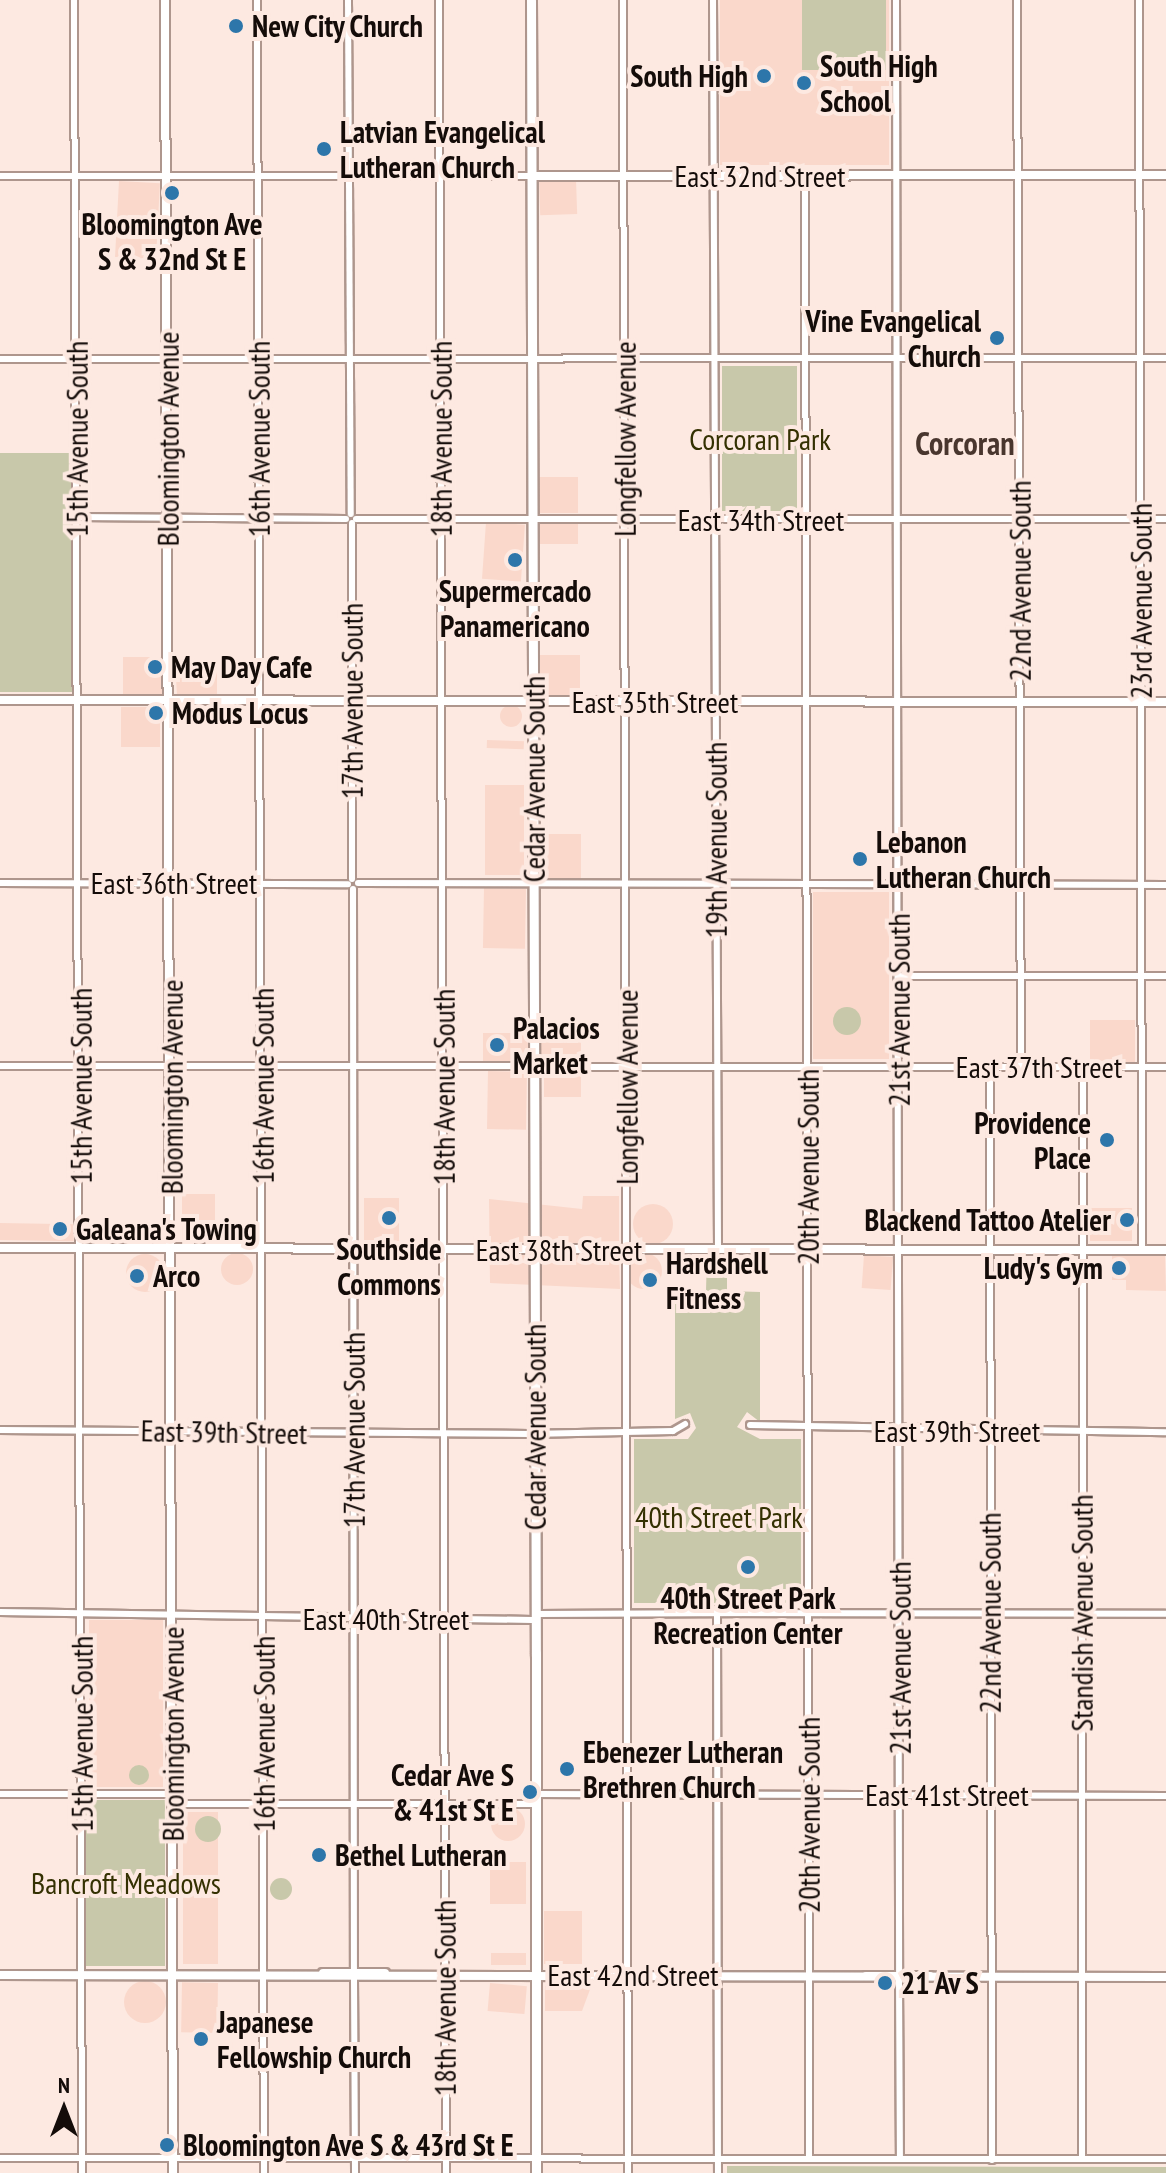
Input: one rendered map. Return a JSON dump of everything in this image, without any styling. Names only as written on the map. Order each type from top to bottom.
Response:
[{"type":"main road","name":"Cedar Avenue South","points":[[531,0],[536,2173]]},
{"type":"street","name":"15th Avenue South","points":[[74,0],[82,1248],[82,2173]]},
{"type":"street","name":"Bloomington Avenue","points":[[165,0],[173,1248],[173,2173]]},
{"type":"street","name":"16th Avenue South","points":[[257,0],[264,1249],[264,2173]]},
{"type":"street","name":"17th Avenue South","points":[[348,0],[355,2173]]},
{"type":"street","name":"18th Avenue South","points":[[439,0],[446,2173]]},
{"type":"street","name":"Longfellow Avenue","points":[[623,0],[628,2173]]},
{"type":"street","name":"19th Avenue South","points":[[713,0],[718,1249]]},
{"type":"street","name":"21st Avenue South","points":[[896,0],[900,2159]]},
{"type":"street","name":"22nd Avenue South","points":[[1017,0],[1021,1067]]},
{"type":"street","name":"23rd Avenue South","points":[[1139,0],[1142,1250]]},
{"type":"street","name":"East 32nd Street","points":[[0,176],[1166,175]]},
{"type":"street","name":"20th Avenue South","points":[[805,176],[809,2159]]},
{"type":"street","points":[[0,359],[1166,358]]},
{"type":"street","name":"East 34th Street","points":[[77,517],[805,521],[1166,519]]},
{"type":"street","name":"East 35th Street","points":[[0,700],[1166,702]]},
{"type":"street","name":"East 36th Street","points":[[0,883],[1166,885]]},
{"type":"street","points":[[899,976],[1166,976]]},
{"type":"street","name":"East 37th Street","points":[[0,1066],[1166,1067]]},
{"type":"street","name":"22nd Avenue South","points":[[990,1067],[992,2160]]},
{"type":"street","name":"Standish Avenue South","points":[[1082,2159],[1083,1067]]},
{"type":"street","name":"East 38th Street","points":[[0,1248],[1166,1250]]},
{"type":"street","name":"East 39th Street","points":[[0,1430],[445,1434],[673,1431],[685,1424]]},
{"type":"street","name":"East 39th Street","points":[[750,1425],[809,1431],[1166,1432]]},
{"type":"street","name":"East 40th Street","points":[[0,1612],[445,1619],[571,1613],[1166,1614]]},
{"type":"street","points":[[717,1613],[718,2173]]},
{"type":"street","name":"East 41st Street","points":[[0,1794],[264,1804],[446,1803],[626,1795],[1166,1796]]},
{"type":"street","name":"East 42nd Street","points":[[0,1975],[1166,1977]]},
{"type":"street","points":[[0,2158],[1166,2159]]},
{"type":"shaded area","name":"South High School","points":[[720,0],[889,0],[889,165],[720,165]]},
{"type":"shaded area","points":[[576,180],[577,214],[540,215],[539,181]]},
{"type":"shaded area","points":[[119,181],[160,183],[156,259],[115,257]]},
{"type":"shaded area","points":[[538,477],[578,477],[578,513],[538,513]]},
{"type":"shaded area","points":[[486,522],[525,525],[521,582],[482,579]]},
{"type":"shaded area","points":[[540,524],[578,524],[578,544],[540,544]]},
{"type":"shaded area","points":[[539,655],[580,655],[580,695],[539,695]]},
{"type":"shaded area","points":[[123,657],[163,657],[163,694],[123,694]]},
{"type":"shaded area","points":[[175,662],[206,662],[206,671],[217,671],[217,695],[177,695]]},
{"type":"shaded area","points":[[511,705],[522,716],[511,727],[500,716]]},
{"type":"shaded area","points":[[121,707],[160,707],[160,747],[121,747]]},
{"type":"shaded area","points":[[487,740],[524,741],[524,749],[487,748]]},
{"type":"shaded area","points":[[485,785],[524,785],[524,875],[485,875]]},
{"type":"shaded area","points":[[539,834],[581,834],[581,879],[539,879]]},
{"type":"shaded area","points":[[484,888],[526,889],[525,949],[483,948]]},
{"type":"shaded area","points":[[813,892],[889,892],[889,1059],[813,1059]]},
{"type":"shaded area","points":[[1090,1020],[1135,1020],[1135,1062],[1090,1062]]},
{"type":"shaded area","points":[[539,1025],[581,1025],[581,1061],[539,1061]]},
{"type":"shaded area","points":[[483,1033],[529,1033],[529,1063],[483,1063]]},
{"type":"shaded area","points":[[488,1071],[527,1072],[526,1130],[487,1129]]},
{"type":"shaded area","points":[[544,1075],[581,1075],[581,1097],[544,1097]]},
{"type":"shaded area","points":[[182,1194],[215,1194],[215,1239],[182,1239]]},
{"type":"shaded area","points":[[583,1196],[619,1196],[619,1241],[583,1242],[584,1254],[619,1255],[620,1289],[490,1283],[489,1199],[582,1209]]},
{"type":"shaded area","points":[[364,1198],[399,1198],[399,1241],[364,1241]]},
{"type":"shaded area","points":[[653,1204],[667,1210],[673,1224],[667,1238],[653,1244],[639,1238],[633,1224],[639,1210]]},
{"type":"shaded area","points":[[1090,1208],[1132,1208],[1132,1241],[1090,1241]]},
{"type":"shaded area","points":[[0,1223],[74,1224],[74,1241],[0,1240]]},
{"type":"shaded area","points":[[129,1225],[163,1225],[163,1240],[129,1240]]},
{"type":"shaded area","points":[[237,1253],[249,1257],[253,1269],[249,1281],[237,1285],[225,1281],[221,1269],[225,1257]]},
{"type":"shaded area","points":[[644,1253],[656,1259],[662,1271],[656,1283],[644,1289],[632,1283],[626,1271],[632,1259]]},
{"type":"shaded area","points":[[145,1254],[158,1260],[164,1273],[158,1286],[145,1292],[132,1286],[126,1273],[132,1260]]},
{"type":"shaded area","points":[[864,1255],[893,1257],[891,1290],[862,1288]]},
{"type":"shaded area","points":[[1112,1255],[1165,1256],[1166,1291],[1126,1290],[1126,1280],[1112,1280]]},
{"type":"shaded area","points":[[89,1620],[163,1620],[163,1787],[89,1787]]},
{"type":"shaded area","points":[[508,1807],[520,1812],[525,1824],[520,1836],[508,1841],[496,1836],[491,1824],[496,1812]]},
{"type":"shaded area","points":[[183,1812],[218,1812],[218,1964],[183,1964]]},
{"type":"shaded area","points":[[490,1862],[526,1862],[526,1904],[490,1904]]},
{"type":"shaded area","points":[[544,1911],[582,1911],[582,1964],[544,1964]]},
{"type":"shaded area","points":[[491,1953],[526,1953],[526,1965],[491,1965]]},
{"type":"shaded area","points":[[145,1981],[160,1987],[166,2002],[160,2017],[145,2023],[130,2017],[124,2002],[130,1987]]},
{"type":"shaded area","points":[[182,1982],[218,1983],[217,2033],[181,2032]]},
{"type":"shaded area","points":[[490,1983],[527,1986],[524,2014],[488,2011]]},
{"type":"shaded area","points":[[592,1984],[582,2011],[545,2011],[545,1986]]},
{"type":"green space","points":[[802,0],[886,0],[886,70],[802,70]]},
{"type":"green space","name":"Corcoran Park","points":[[722,366],[797,366],[797,511],[722,511]]},
{"type":"green space","points":[[0,453],[73,453],[73,692],[0,692]]},
{"type":"green space","points":[[847,1007],[857,1011],[861,1021],[857,1031],[847,1035],[837,1031],[833,1021],[837,1011]]},
{"type":"green space","name":"40th Street Park","points":[[727,1253],[727,1291],[760,1292],[760,1422],[747,1412],[737,1427],[760,1439],[801,1439],[801,1603],[634,1603],[634,1439],[688,1439],[696,1428],[690,1413],[675,1419],[675,1291],[706,1291],[707,1254]]},
{"type":"green space","points":[[139,1765],[146,1768],[149,1775],[146,1782],[139,1785],[132,1782],[129,1775],[132,1768]]},
{"type":"green space","name":"Bancroft Meadows","points":[[86,1800],[165,1800],[165,1966],[86,1966]]},
{"type":"green space","points":[[208,1816],[217,1820],[221,1829],[217,1838],[208,1842],[199,1838],[195,1829],[199,1820]]},
{"type":"green space","points":[[277,1878],[285,1878],[292,1889],[285,1900],[277,1900],[270,1893],[270,1885]]},
{"type":"green space","points":[[727,2166],[1166,2167],[1166,2173],[727,2173]]},
{"type":"place","name":"New City Church","points":[[236,26]]},
{"type":"place","name":"South High","points":[[764,76]]},
{"type":"place","name":"South High School","points":[[804,83]]},
{"type":"place","name":"Latvian Evangelical Lutheran Church","points":[[324,149]]},
{"type":"place","name":"Bloomington Ave S & 32nd St E","points":[[172,193]]},
{"type":"place","name":"Vine Evangelical Church","points":[[997,338]]},
{"type":"place","name":"Supermercado Panamericano","points":[[515,560]]},
{"type":"place","name":"May Day Cafe","points":[[155,667]]},
{"type":"place","name":"Modus Locus","points":[[156,713]]},
{"type":"place","name":"Lebanon Lutheran Church","points":[[860,859]]},
{"type":"place","name":"Palacios Market","points":[[497,1045]]},
{"type":"place","name":"Providence Place","points":[[1107,1140]]},
{"type":"place","name":"Southside Commons","points":[[389,1218]]},
{"type":"place","name":"Blackend Tattoo Atelier","points":[[1127,1220]]},
{"type":"place","name":"Galeana's Towing","points":[[60,1229]]},
{"type":"place","name":"Ludy's Gym","points":[[1119,1268]]},
{"type":"place","name":"Arco","points":[[137,1276]]},
{"type":"place","name":"Hardshell Fitness","points":[[650,1280]]},
{"type":"place","name":"40th Street Park Recreation Center","points":[[748,1567]]},
{"type":"place","name":"Ebenezer Lutheran Brethren Church","points":[[567,1769]]},
{"type":"place","name":"Cedar Ave S & 41st St E","points":[[530,1792]]},
{"type":"place","name":"Bethel Lutheran","points":[[319,1855]]},
{"type":"place","name":"21 Av S","points":[[885,1983]]},
{"type":"place","name":"Japanese Fellowship Church","points":[[201,2039]]},
{"type":"place","name":"Bloomington Ave S & 43rd St E","points":[[167,2145]]},
{"type":"district","name":"Corcoran","points":[[965,443]]}]
